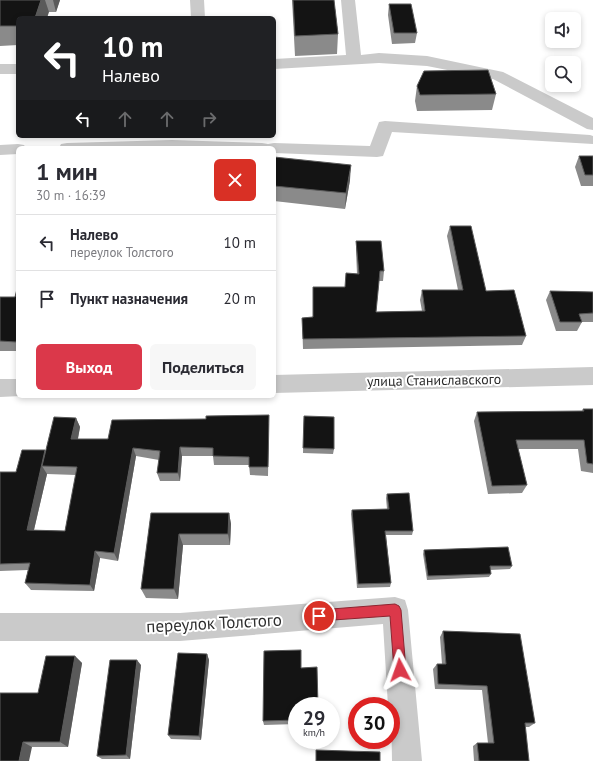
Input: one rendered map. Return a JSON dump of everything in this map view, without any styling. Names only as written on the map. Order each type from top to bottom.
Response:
[{"type":"street","points":[[197,0],[198,16]]},
{"type":"street","points":[[348,0],[354,60]]},
{"type":"street","points":[[276,64],[379,58],[427,61],[498,75],[591,133]]},
{"type":"street","points":[[0,69],[16,69]]},
{"type":"street","points":[[276,148],[377,152],[385,126],[591,133]]},
{"type":"street","points":[[137,146],[202,146]]},
{"type":"street","points":[[0,150],[16,149]]},
{"type":"street","name":"улица Станиславского","points":[[276,384],[593,376]]},
{"type":"street","points":[[0,388],[16,388]]},
{"type":"street","name":"переулок Толстого","points":[[0,627],[180,627],[395,610],[407,761]]},
{"type":"building","points":[[0,0],[41,0],[36,16],[16,16],[16,26],[0,26]]},
{"type":"building","points":[[293,0],[334,0],[338,34],[295,36]]},
{"type":"building","points":[[389,4],[411,4],[417,33],[394,33]]},
{"type":"building","points":[[488,70],[496,94],[420,95],[417,86],[424,71]]},
{"type":"building","points":[[579,156],[593,156],[593,175],[585,175]]},
{"type":"building","points":[[276,157],[351,165],[346,193],[276,186]]},
{"type":"building","points":[[450,226],[471,226],[486,291],[514,290],[526,336],[303,339],[302,318],[313,317],[313,287],[345,287],[346,273],[359,274],[356,241],[381,241],[384,271],[380,271],[376,312],[425,311],[422,290],[463,290]]},
{"type":"building","points":[[550,291],[593,292],[593,313],[579,314],[582,322],[560,322]]},
{"type":"building","points":[[16,293],[16,342],[0,341],[0,297],[15,297]]},
{"type":"building","points":[[583,409],[593,409],[593,464],[587,463],[584,440],[516,440],[527,485],[492,486],[477,412],[584,411]]},
{"type":"building","points":[[269,415],[268,467],[249,467],[249,457],[213,456],[213,448],[180,447],[178,473],[157,473],[160,451],[133,448],[114,553],[95,551],[90,585],[25,583],[30,563],[0,564],[0,472],[16,472],[22,450],[45,450],[27,530],[65,531],[77,467],[42,466],[54,417],[76,418],[71,439],[108,439],[112,420],[206,419],[206,416]]},
{"type":"building","points":[[304,416],[334,417],[334,449],[303,448]]},
{"type":"building","points":[[409,493],[413,531],[385,531],[391,583],[358,584],[352,510],[389,509],[387,494]]},
{"type":"building","points":[[151,513],[229,513],[228,534],[179,534],[174,589],[141,589]]},
{"type":"building","points":[[508,547],[512,566],[490,566],[491,574],[428,576],[424,550]]},
{"type":"building","points":[[443,631],[520,634],[535,723],[525,723],[529,761],[479,761],[477,743],[494,743],[487,686],[438,684],[437,664],[446,664]]},
{"type":"building","points":[[301,650],[301,668],[317,667],[318,697],[288,697],[288,720],[263,721],[264,651]]},
{"type":"building","points":[[178,653],[207,654],[199,736],[168,735]]},
{"type":"building","points":[[46,656],[75,656],[60,742],[23,742],[19,761],[0,761],[0,693],[38,693]]},
{"type":"building","points":[[110,660],[137,660],[126,755],[97,756]]},
{"type":"building","points":[[316,750],[380,752],[380,761],[316,761]]},
{"type":"route","points":[[319,616],[395,610],[400,670]]}]
